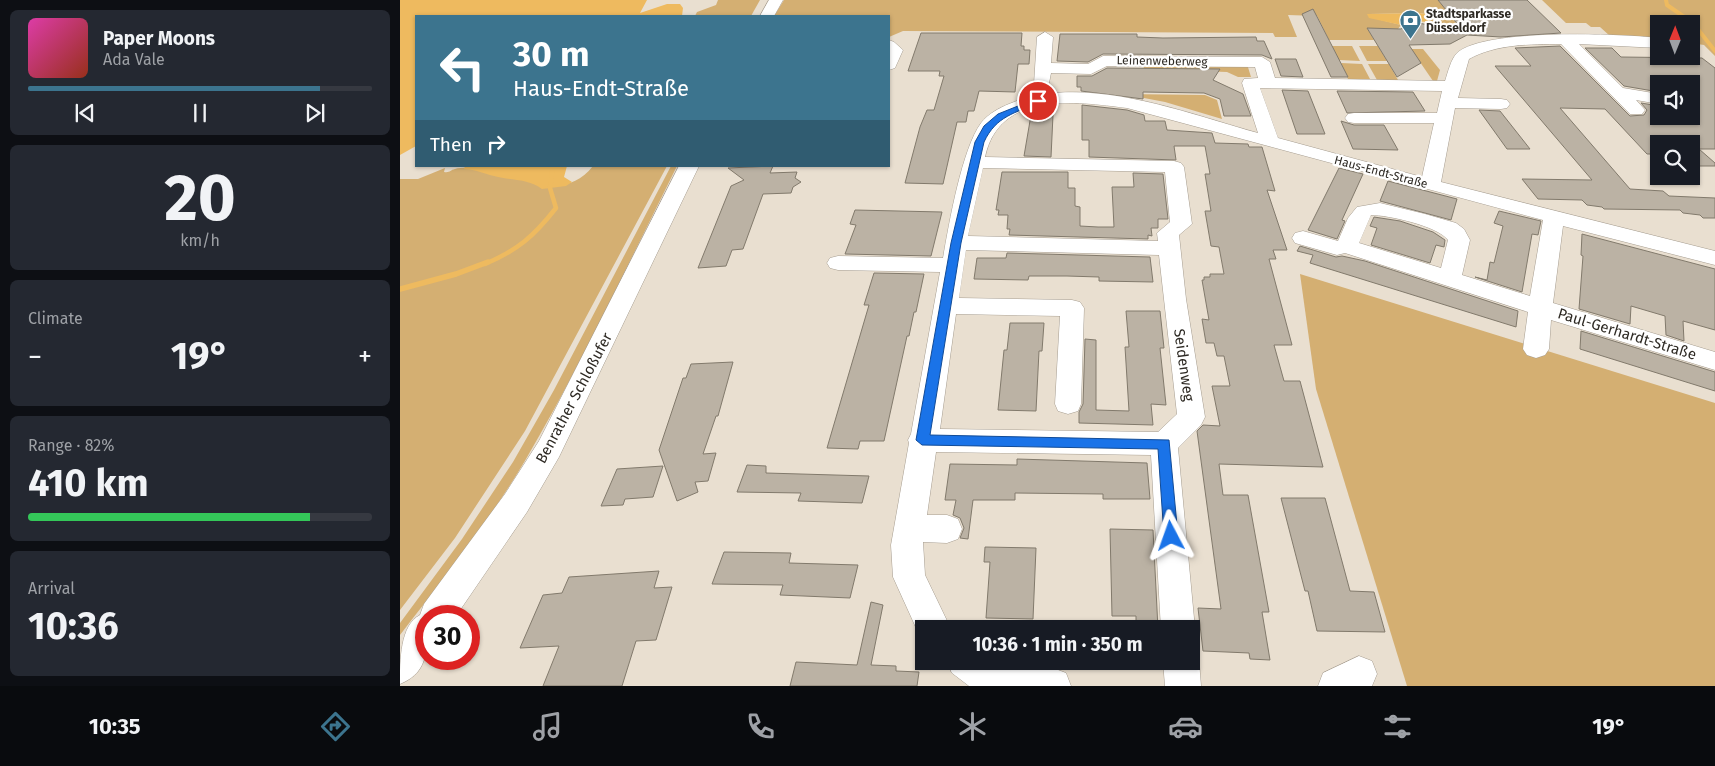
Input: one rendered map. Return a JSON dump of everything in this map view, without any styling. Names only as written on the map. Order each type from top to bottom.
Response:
[{"type":"street","points":[[768,15],[776,0]]},
{"type":"street","points":[[1045,37],[1042,87],[1046,99]]},
{"type":"street","points":[[1430,185],[1458,64],[1463,55],[1470,50],[1522,41],[1564,38],[1596,38],[1650,42]]},
{"type":"street","points":[[1564,38],[1636,110]]},
{"type":"street","name":"Leinenweberweg","points":[[1043,68],[1091,69],[1103,61],[1262,62],[1268,83]]},
{"type":"street","points":[[1270,142],[1250,83],[1268,83],[1449,103],[1501,104]]},
{"type":"street","points":[[1618,92],[1650,97]]},
{"type":"street","name":"Haus-Endt-Straße","points":[[930,620],[909,577],[907,545],[922,440],[956,243],[974,162],[983,132],[991,123],[1012,110],[1046,99],[1082,98],[1125,110],[1270,142],[1715,258]]},
{"type":"street","points":[[1354,118],[1449,103]]},
{"type":"street","name":"Seidenweg","points":[[974,162],[1084,157],[1110,166],[1174,167],[1181,224],[1168,233],[1191,417],[1164,444]]},
{"type":"street","name":"Benrather Schloßufer","points":[[444,605],[516,503],[549,449],[689,167]]},
{"type":"street","points":[[1346,246],[1362,212],[1369,208],[1382,209],[1448,228],[1460,240],[1449,280]]},
{"type":"street","name":"Paul-Gerhardt-Straße","points":[[1536,349],[1540,308],[1554,217]]},
{"type":"street","name":"Paul-Gerhardt-Straße","points":[[1303,238],[1337,248],[1346,246],[1449,280],[1715,361]]},
{"type":"street","points":[[956,243],[1170,248]]},
{"type":"street","points":[[838,263],[953,265]]},
{"type":"street","points":[[946,306],[1072,308],[1068,404]]},
{"type":"street","points":[[922,440],[1164,444],[1177,620]]},
{"type":"street","points":[[909,528],[947,529]]},
{"type":"street","points":[[400,666],[415,645]]},
{"type":"street","points":[[976,670],[995,685],[1053,686]]},
{"type":"street","points":[[1182,670],[1183,686]]},
{"type":"shaded area","points":[[400,0],[647,0],[640,13],[667,4],[680,4],[683,8],[682,15],[415,15],[415,147],[400,155]]},
{"type":"shaded area","points":[[718,0],[760,0],[752,15],[696,15],[697,12],[716,5]]},
{"type":"shaded area","points":[[784,0],[1438,0],[1460,26],[1440,29],[1424,24],[1430,20],[1425,14],[1419,13],[1370,14],[1381,20],[1401,25],[1398,29],[1368,29],[1374,40],[1329,40],[1317,16],[1288,15],[1297,37],[1275,37],[1273,33],[903,31],[890,37],[890,15],[775,15]]},
{"type":"shaded area","points":[[1542,0],[1715,0],[1715,56],[1704,45],[1700,44],[1700,15],[1650,15],[1650,38],[1610,36],[1600,27],[1591,27],[1586,23],[1566,23]]},
{"type":"shaded area","points":[[1367,14],[1425,14],[1429,22],[1409,21],[1401,25],[1369,18]]},
{"type":"shaded area","points":[[1332,46],[1352,46],[1360,61],[1339,60]]},
{"type":"shaded area","points":[[1359,46],[1378,46],[1387,61],[1367,61]]},
{"type":"shaded area","points":[[1411,49],[1423,49],[1440,70],[1437,81],[1433,81]]},
{"type":"shaded area","points":[[1143,63],[1247,64],[1251,77],[1238,77],[1227,72],[1144,69]]},
{"type":"shaded area","points":[[1341,63],[1362,64],[1370,79],[1348,79]]},
{"type":"shaded area","points":[[1368,64],[1389,64],[1398,80],[1377,80]]},
{"type":"shaded area","points":[[1123,94],[1205,95],[1217,100],[1222,119],[1165,102]]},
{"type":"shaded area","points":[[465,167],[567,167],[564,177],[572,182],[566,186],[542,189],[525,181],[500,178],[464,169]]},
{"type":"shaded area","points":[[592,167],[666,167],[525,431],[455,538],[400,610],[400,179],[418,179],[445,168],[444,172],[458,168],[500,171],[555,185],[568,183],[581,177]]},
{"type":"shaded area","points":[[670,167],[677,167],[585,351],[526,459],[449,571],[423,605],[415,605],[415,615],[400,635],[400,623],[462,539],[513,462],[554,390]]},
{"type":"shaded area","points":[[1300,274],[1715,403],[1715,686],[1407,686],[1316,389]]},
{"type":"building","points":[[1438,0],[1527,0],[1561,33],[1501,37],[1467,35],[1450,44],[1409,45],[1421,63],[1397,77],[1367,28],[1401,29],[1418,23],[1463,31]]},
{"type":"building","points":[[1313,9],[1348,77],[1331,77],[1302,14]]},
{"type":"building","points":[[921,33],[1022,33],[1021,46],[1024,46],[1024,50],[1030,50],[1029,64],[1018,64],[1015,92],[979,91],[974,111],[968,111],[966,122],[957,122],[943,184],[905,183],[920,127],[927,110],[934,110],[944,76],[939,76],[940,71],[908,71]]},
{"type":"building","points":[[1060,34],[1137,34],[1137,37],[1163,38],[1256,37],[1257,41],[1264,41],[1272,59],[1262,55],[1103,54],[1088,62],[1057,61]]},
{"type":"building","points":[[1560,46],[1630,116],[1644,115],[1647,110],[1641,103],[1650,104],[1650,125],[1700,125],[1700,75],[1650,75],[1650,90],[1624,86],[1585,48],[1612,48],[1621,57],[1650,57],[1650,65],[1700,65],[1700,58],[1702,58],[1715,68],[1715,149],[1700,149],[1700,135],[1650,135],[1650,154],[1647,154],[1605,109],[1560,108],[1630,189],[1663,191],[1669,196],[1715,198],[1715,218],[1703,218],[1700,215],[1683,213],[1680,210],[1604,209],[1587,205],[1582,200],[1538,199],[1522,179],[1592,180],[1495,66],[1531,66],[1515,48]]},
{"type":"building","points":[[1275,59],[1296,59],[1303,77],[1281,76]]},
{"type":"building","points":[[1107,68],[1220,69],[1213,80],[1243,94],[1251,116],[1224,116],[1220,99],[1204,93],[1143,92],[1143,99],[1081,91],[1081,87],[1077,87],[1077,76],[1092,76]]},
{"type":"building","points":[[1282,90],[1308,91],[1325,134],[1297,134]]},
{"type":"building","points":[[1337,91],[1413,92],[1425,111],[1347,113]]},
{"type":"building","points":[[1082,105],[1127,110],[1144,115],[1145,121],[1165,121],[1167,130],[1212,133],[1215,143],[1248,144],[1249,147],[1262,147],[1275,191],[1267,190],[1287,250],[1273,250],[1276,259],[1269,259],[1292,345],[1274,345],[1284,381],[1300,381],[1323,467],[1219,464],[1223,495],[1248,495],[1269,612],[1262,612],[1270,660],[1250,659],[1249,653],[1203,651],[1198,608],[1221,609],[1197,431],[1203,425],[1220,426],[1212,386],[1230,386],[1224,356],[1217,356],[1214,343],[1206,343],[1202,319],[1209,320],[1202,280],[1204,280],[1204,277],[1210,277],[1210,274],[1224,274],[1219,247],[1211,246],[1205,211],[1211,211],[1205,174],[1210,174],[1205,146],[1174,146],[1176,160],[1089,157],[1089,140],[1082,140]]},
{"type":"building","points":[[1479,110],[1500,111],[1530,149],[1507,149]]},
{"type":"building","points":[[1031,115],[1053,115],[1051,157],[1024,156]]},
{"type":"building","points":[[1341,121],[1354,125],[1384,125],[1398,150],[1353,149]]},
{"type":"building","points":[[1700,150],[1715,163],[1715,166],[1700,166]]},
{"type":"building","points":[[773,167],[770,173],[797,172],[795,178],[801,182],[793,187],[791,193],[763,194],[743,249],[732,250],[726,266],[698,268],[731,186],[744,180],[728,168]]},
{"type":"building","points":[[1339,168],[1363,174],[1342,220],[1345,221],[1337,239],[1308,230]]},
{"type":"building","points":[[1002,172],[1068,172],[1068,188],[1075,188],[1075,206],[1080,207],[1080,226],[1098,227],[1114,227],[1112,187],[1134,187],[1133,173],[1163,174],[1168,219],[1158,219],[1158,228],[1151,228],[1152,236],[1148,235],[1148,239],[1009,235],[1010,229],[1007,229],[1008,215],[998,215],[999,210],[996,210]]},
{"type":"building","points":[[1388,181],[1457,199],[1451,220],[1380,201]]},
{"type":"building","points":[[855,210],[942,212],[931,256],[845,254],[856,225],[850,224]]},
{"type":"building","points":[[1499,211],[1541,221],[1538,235],[1532,234],[1522,292],[1475,277],[1487,280],[1490,262],[1494,263],[1503,226],[1494,223]]},
{"type":"building","points":[[1374,217],[1400,221],[1433,232],[1445,240],[1444,247],[1436,245],[1430,263],[1371,245],[1377,228],[1370,226]]},
{"type":"building","points":[[1582,234],[1715,269],[1715,330],[1683,321],[1684,341],[1666,335],[1665,316],[1631,306],[1630,324],[1579,309],[1583,256],[1581,255]]},
{"type":"building","points":[[1300,246],[1336,257],[1342,256],[1365,261],[1518,311],[1516,327],[1310,263],[1313,255],[1297,251]]},
{"type":"building","points":[[1007,253],[1150,257],[1153,282],[1099,281],[1099,277],[1067,276],[1029,276],[1028,280],[974,279],[977,258],[1006,258]]},
{"type":"building","points":[[874,273],[924,274],[916,312],[914,312],[909,336],[907,336],[884,441],[860,441],[858,449],[827,448],[869,305],[864,305]]},
{"type":"building","points":[[1126,311],[1160,311],[1164,348],[1160,348],[1166,405],[1151,404],[1153,425],[1079,423],[1079,412],[1083,404],[1085,339],[1096,340],[1096,410],[1129,411],[1125,347],[1129,347]]},
{"type":"building","points":[[1010,323],[1044,323],[1042,351],[1039,351],[1036,411],[998,410],[1004,350],[1007,350]]},
{"type":"building","points":[[1581,331],[1715,372],[1715,391],[1580,349]]},
{"type":"building","points":[[733,362],[718,416],[716,416],[703,454],[716,453],[708,481],[695,482],[698,492],[677,501],[659,450],[683,378],[686,378],[691,364]]},
{"type":"building","points":[[1017,459],[1147,463],[1150,499],[1103,499],[1103,494],[1015,493],[1015,500],[973,500],[968,539],[960,538],[964,528],[960,518],[953,515],[956,500],[945,500],[950,464],[1017,465]]},
{"type":"building","points":[[747,465],[766,466],[766,473],[869,476],[862,503],[798,501],[801,493],[737,492]]},
{"type":"building","points":[[663,466],[653,497],[625,499],[623,505],[601,506],[617,469]]},
{"type":"building","points":[[1281,498],[1325,498],[1350,591],[1374,592],[1385,632],[1317,631],[1308,591],[1305,591]]},
{"type":"building","points":[[1110,529],[1153,530],[1158,620],[1136,620],[1136,616],[1112,616]]},
{"type":"building","points":[[985,547],[1036,548],[1033,619],[986,618],[990,562],[984,562]]},
{"type":"building","points":[[724,552],[791,553],[789,563],[858,565],[850,598],[780,595],[783,585],[712,584]]},
{"type":"building","points":[[659,571],[654,588],[672,587],[656,640],[636,641],[622,686],[543,686],[559,646],[520,648],[543,595],[562,593],[569,577]]},
{"type":"building","points":[[871,602],[883,605],[871,665],[896,666],[896,671],[919,672],[917,686],[790,686],[796,662],[857,665]]},
{"type":"waterway","points":[[1666,0],[1667,5],[1693,23],[1715,51]]},
{"type":"waterway","points":[[485,264],[516,248],[525,241],[556,208],[550,188],[553,167]]},
{"type":"waterway","points":[[400,289],[456,274],[488,262]]},
{"type":"place","name":"Stadtsparkasse Düsseldorf","points":[[1410,40]]},
{"type":"route","points":[[1038,101],[1020,106],[1001,116],[983,132],[979,142],[956,243],[922,440],[1164,444],[1171,536]]}]
